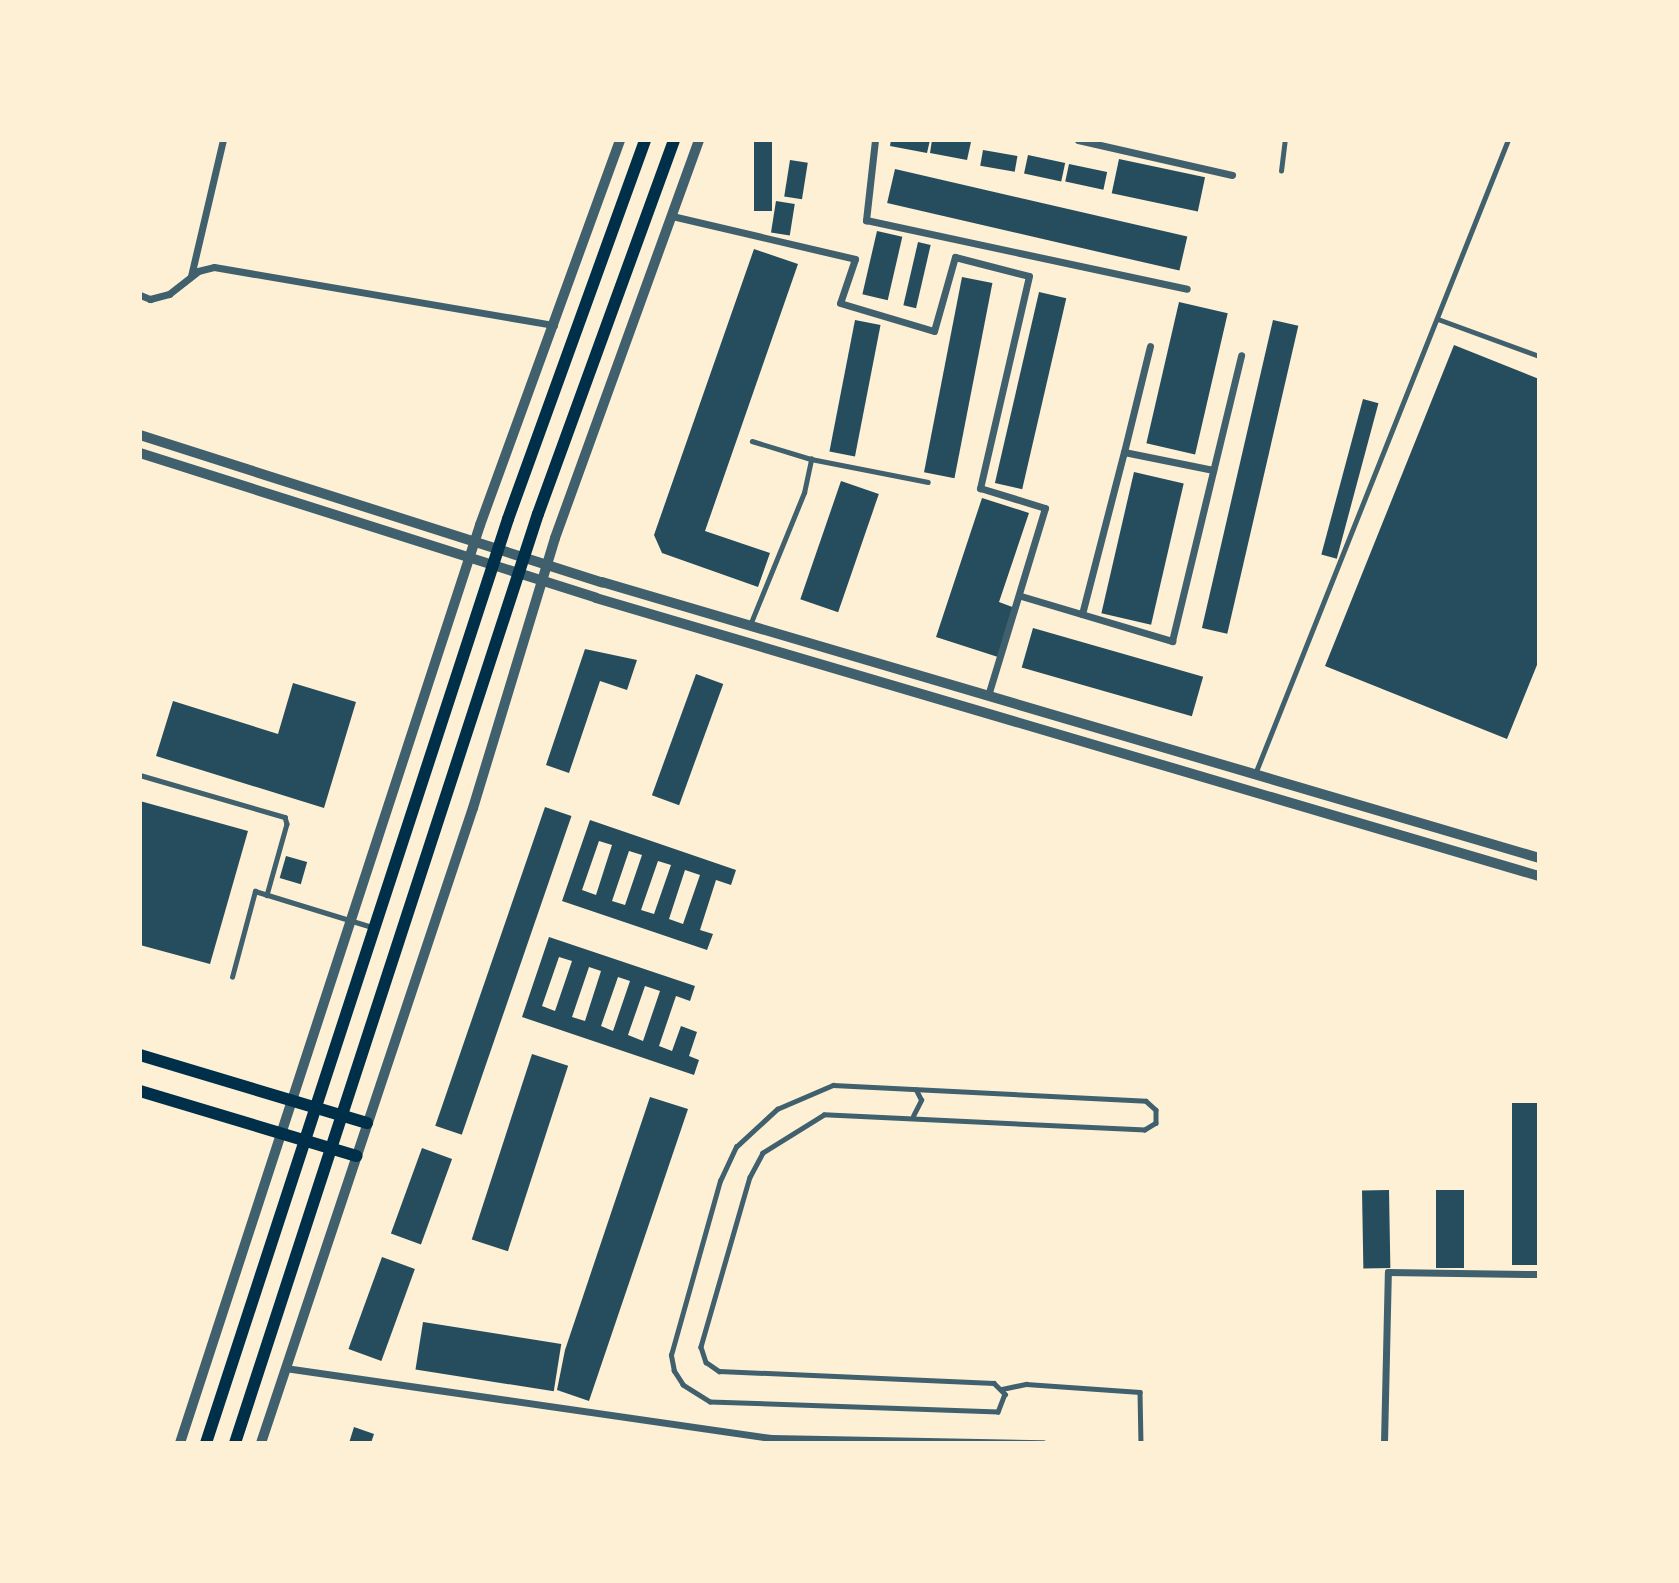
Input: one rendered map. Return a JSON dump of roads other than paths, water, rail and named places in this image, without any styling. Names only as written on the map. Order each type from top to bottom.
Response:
[{"type":"main road","points":[[206,1443],[492,566],[645,140]]},
{"type":"main road","points":[[235,1443],[523,558],[674,140]]},
{"type":"main road","points":[[140,1055],[368,1123]]},
{"type":"main road","points":[[140,1091],[356,1156]]},
{"type":"street","points":[[191,276],[223,140]]},
{"type":"street","points":[[180,1443],[294,1101],[474,542],[620,140]]},
{"type":"street","points":[[261,1443],[472,808],[541,581],[699,140]]},
{"type":"street","points":[[875,140],[866,220],[1187,289]]},
{"type":"street","points":[[1078,140],[1232,175]]},
{"type":"street","points":[[672,216],[855,259],[840,303],[934,331],[955,257],[1029,276],[980,488],[1045,508],[1021,596],[988,696]]},
{"type":"street","points":[[140,296],[150,299],[169,294],[191,276],[214,267],[554,325]]},
{"type":"street","points":[[1082,614],[1150,346]]},
{"type":"street","points":[[1021,596],[1172,640],[1241,355]]},
{"type":"street","points":[[140,435],[523,558],[1539,858]]},
{"type":"street","points":[[1124,452],[1213,470]]},
{"type":"street","points":[[140,453],[541,581],[1539,876]]},
{"type":"street","points":[[1384,1443],[1388,1272],[1539,1274]]},
{"type":"street","points":[[285,1368],[771,1438],[1043,1443]]},
{"type":"lane","points":[[1281,171],[1285,140]]},
{"type":"lane","points":[[1255,774],[1508,140]]},
{"type":"lane","points":[[1438,319],[1539,356]]},
{"type":"lane","points":[[752,441],[811,459],[928,482]]},
{"type":"lane","points":[[750,626],[804,493],[811,459]]},
{"type":"lane","points":[[140,775],[285,817],[287,824],[267,895]]},
{"type":"lane","points":[[232,977],[255,891],[376,928]]},
{"type":"lane","points":[[833,1085],[916,1089],[1146,1101],[1154,1106],[1157,1118],[1145,1130],[913,1116],[824,1115],[763,1153],[750,1177],[718,1283],[703,1355],[719,1371],[995,1383],[1002,1389],[1004,1404],[994,1414],[719,1402],[695,1396],[674,1371],[671,1354],[720,1181],[736,1147],[777,1109],[820,1089],[833,1085]]},
{"type":"lane","points":[[913,1116],[921,1100],[916,1089]]},
{"type":"lane","points":[[1002,1389],[1026,1384],[1140,1392],[1141,1443]]}]
